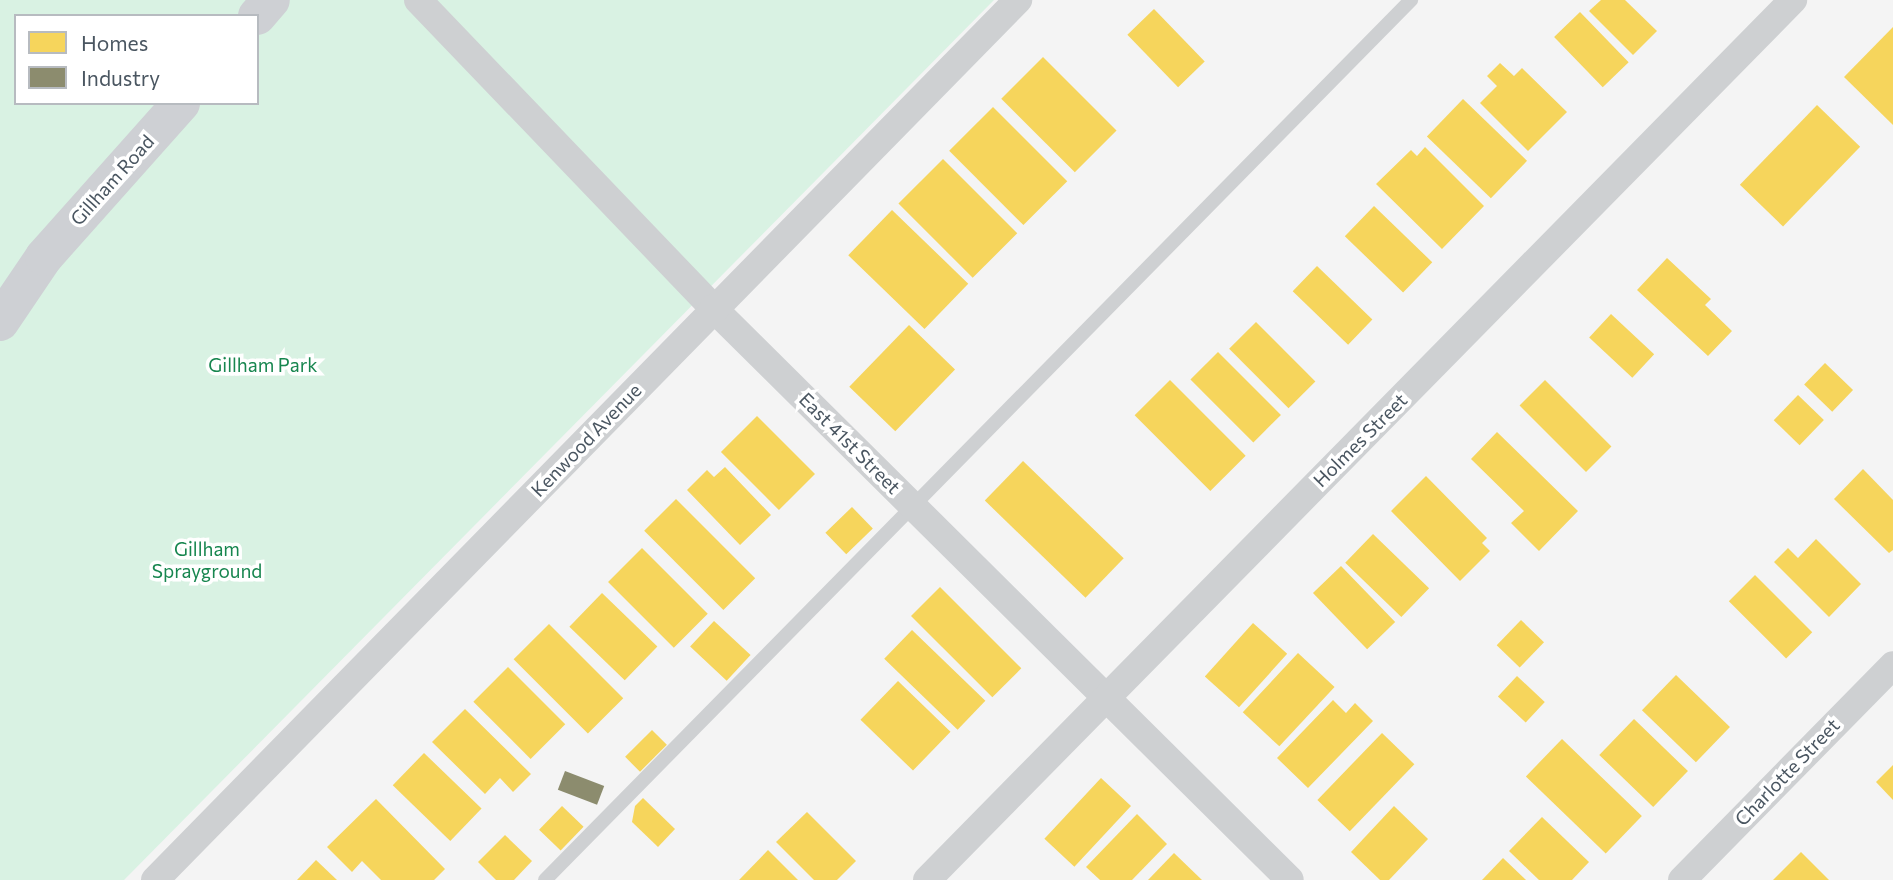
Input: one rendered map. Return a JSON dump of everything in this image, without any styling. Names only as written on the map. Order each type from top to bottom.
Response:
[{"type":"main road","points":[[259,14],[271,0]]},
{"type":"main road","name":"Gillham Road","points":[[0,322],[44,257],[179,105]]},
{"type":"main road","name":"Gillham Road","points":[[0,294],[44,257]]},
{"type":"street","name":"East 41st Street","points":[[418,0],[713,308],[1290,880]]},
{"type":"street","name":"Kenwood Avenue","points":[[155,880],[713,308],[1018,0]]},
{"type":"street","name":"Holmes Street","points":[[927,880],[1793,0]]},
{"type":"street","name":"Charlotte Street","points":[[1682,880],[1893,665]]},
{"type":"lane","points":[[545,880],[1411,0]]},
{"type":"green space","name":"Gillham Park","points":[[0,0],[994,0],[124,880],[0,880]]},
{"type":"building: Homes","points":[[1601,0],[1625,0],[1657,31],[1633,55],[1589,11]]},
{"type":"building: Homes","points":[[1154,9],[1205,62],[1178,87],[1127,35]]},
{"type":"building: Homes","points":[[1580,12],[1629,62],[1603,87],[1554,37]]},
{"type":"building: Homes","points":[[1893,27],[1893,125],[1844,77]]},
{"type":"building: Homes","points":[[1043,57],[1117,131],[1075,172],[1001,99]]},
{"type":"building: Homes","points":[[1500,63],[1514,76],[1522,68],[1567,112],[1528,151],[1480,103],[1497,86],[1487,76]]},
{"type":"building: Homes","points":[[1463,99],[1527,161],[1491,198],[1427,136]]},
{"type":"building: Homes","points":[[1817,105],[1860,147],[1783,227],[1740,185]]},
{"type":"building: Homes","points":[[993,107],[1067,181],[1023,225],[949,151]]},
{"type":"building: Homes","points":[[1425,147],[1484,206],[1442,249],[1376,184],[1411,150],[1417,156]]},
{"type":"building: Homes","points":[[943,159],[1017,233],[973,278],[898,204]]},
{"type":"building: Homes","points":[[1374,206],[1432,262],[1403,292],[1345,236]]},
{"type":"building: Homes","points":[[892,210],[968,284],[924,329],[848,255]]},
{"type":"building: Homes","points":[[1667,258],[1711,299],[1705,305],[1732,331],[1708,356],[1637,290]]},
{"type":"building: Homes","points":[[1317,266],[1372,319],[1348,345],[1293,291]]},
{"type":"building: Homes","points":[[1611,314],[1654,354],[1632,378],[1589,337]]},
{"type":"building: Homes","points":[[1256,322],[1315,381],[1289,408],[1229,349]]},
{"type":"building: Homes","points":[[909,325],[955,369],[895,431],[849,387]]},
{"type":"building: Homes","points":[[1218,352],[1281,415],[1253,443],[1190,380]]},
{"type":"building: Homes","points":[[1825,363],[1853,390],[1832,412],[1804,385]]},
{"type":"building: Homes","points":[[1170,380],[1246,456],[1210,491],[1135,415]]},
{"type":"building: Homes","points":[[1545,380],[1611,446],[1586,472],[1520,405]]},
{"type":"building: Homes","points":[[1798,395],[1824,420],[1800,445],[1774,420]]},
{"type":"building: Homes","points":[[757,416],[815,474],[779,510],[721,452]]},
{"type":"building: Homes","points":[[1497,432],[1578,511],[1539,551],[1511,523],[1524,511],[1471,459]]},
{"type":"building: Homes","points":[[1023,461],[1124,558],[1086,598],[985,501]]},
{"type":"building: Homes","points":[[725,467],[771,515],[740,545],[687,490],[707,470],[714,477]]},
{"type":"building: Homes","points":[[1863,469],[1893,500],[1893,550],[1889,553],[1834,499]]},
{"type":"building: Homes","points":[[1426,476],[1487,538],[1482,543],[1490,551],[1460,581],[1391,511]]},
{"type":"building: Homes","points":[[676,499],[755,578],[723,610],[644,531]]},
{"type":"building: Homes","points":[[852,507],[873,529],[846,554],[825,533]]},
{"type":"building: Homes","points":[[1373,534],[1429,588],[1401,617],[1345,563]]},
{"type":"building: Homes","points":[[1816,539],[1861,584],[1829,617],[1774,562],[1788,548],[1798,558]]},
{"type":"building: Homes","points":[[642,548],[708,614],[674,648],[608,582]]},
{"type":"building: Homes","points":[[1341,566],[1395,622],[1367,649],[1313,593]]},
{"type":"building: Homes","points":[[1755,575],[1812,632],[1786,658],[1729,601]]},
{"type":"building: Homes","points":[[940,587],[1021,668],[992,697],[911,616]]},
{"type":"building: Homes","points":[[602,593],[657,646],[625,680],[569,627]]},
{"type":"building: Homes","points":[[1521,620],[1544,642],[1520,667],[1497,645]]},
{"type":"building: Homes","points":[[714,621],[751,655],[727,681],[690,647]]},
{"type":"building: Homes","points":[[1253,623],[1287,654],[1239,707],[1205,677]]},
{"type":"building: Homes","points":[[549,624],[623,698],[588,734],[514,659]]},
{"type":"building: Homes","points":[[912,630],[985,701],[958,730],[884,659]]},
{"type":"building: Homes","points":[[1298,653],[1335,687],[1279,746],[1243,712]]},
{"type":"building: Homes","points":[[508,667],[565,724],[531,759],[473,702]]},
{"type":"building: Homes","points":[[1676,675],[1730,727],[1696,762],[1642,710]]},
{"type":"building: Homes","points":[[1517,676],[1545,702],[1526,722],[1498,696]]},
{"type":"building: Homes","points":[[898,681],[951,732],[913,771],[860,720]]},
{"type":"building: Homes","points":[[1333,700],[1346,713],[1355,703],[1373,721],[1308,788],[1277,758]]},
{"type":"building: Homes","points":[[465,709],[531,774],[513,792],[500,778],[485,794],[432,742]]},
{"type":"building: Homes","points":[[1634,719],[1688,771],[1653,807],[1599,755]]},
{"type":"building: Homes","points":[[652,730],[667,745],[640,772],[625,757]]},
{"type":"building: Homes","points":[[1382,733],[1414,764],[1350,831],[1317,800]]},
{"type":"building: Homes","points":[[1562,739],[1642,816],[1606,854],[1526,776]]},
{"type":"building: Homes","points":[[424,753],[482,809],[450,841],[393,785]]},
{"type":"building: Homes","points":[[1893,765],[1893,800],[1876,782]]},
{"type":"building: Homes","points":[[1101,778],[1131,806],[1074,867],[1044,839]]},
{"type":"building: Homes","points":[[643,798],[675,829],[658,847],[632,822],[635,806]]},
{"type":"building: Homes","points":[[376,799],[445,869],[434,880],[381,880],[362,861],[352,872],[327,847]]},
{"type":"building: Homes","points":[[562,806],[584,827],[561,851],[539,830]]},
{"type":"building: Homes","points":[[1394,806],[1428,839],[1389,880],[1380,880],[1351,852]]},
{"type":"building: Homes","points":[[807,812],[856,861],[837,880],[814,880],[776,842]]},
{"type":"building: Homes","points":[[1137,814],[1167,844],[1132,880],[1100,880],[1086,867]]},
{"type":"building: Homes","points":[[1542,817],[1589,862],[1572,880],[1539,880],[1509,851]]},
{"type":"building: Homes","points":[[505,835],[532,861],[514,880],[496,880],[478,862]]},
{"type":"building: Homes","points":[[768,850],[798,880],[739,880]]},
{"type":"building: Homes","points":[[1801,852],[1829,880],[1773,880]]},
{"type":"building: Homes","points":[[1174,853],[1202,880],[1148,880]]},
{"type":"building: Homes","points":[[1503,858],[1526,880],[1482,880]]},
{"type":"building: Homes","points":[[316,860],[337,880],[297,880]]},
{"type":"building: Industry","points":[[565,771],[604,786],[597,805],[558,790]]},
{"type":"park label","name":"Gillham Sprayground","points":[[207,560]]}]
